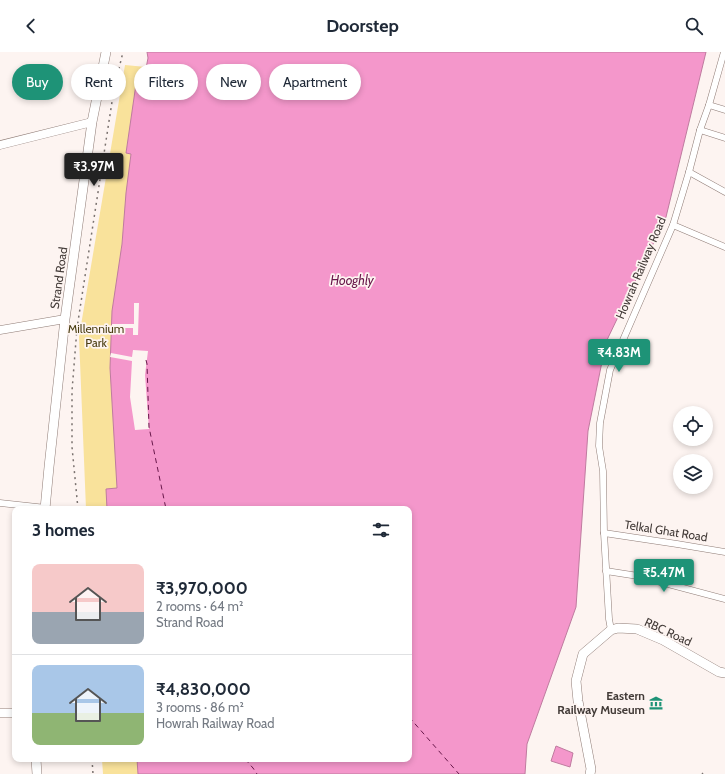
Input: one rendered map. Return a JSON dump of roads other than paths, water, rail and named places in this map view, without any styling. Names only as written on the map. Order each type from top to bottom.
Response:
[{"type":"main road","name":"Strand Road","points":[[46,506],[65,319],[92,122],[106,52]]},
{"type":"main road","name":"RBC Road","points":[[610,630],[618,628],[637,629],[663,640],[719,672],[725,673]]},
{"type":"main road","points":[[590,774],[591,769],[578,701],[576,681],[583,654],[610,630]]},
{"type":"main road","points":[[36,762],[37,774]]},
{"type":"street","name":"Howrah Railway Road","points":[[610,630],[608,619],[604,533],[603,471],[599,446],[600,423],[610,370],[673,225],[700,130],[724,56]]},
{"type":"street","points":[[709,105],[725,110]]},
{"type":"street","points":[[0,145],[92,122]]},
{"type":"street","points":[[700,130],[725,138]]},
{"type":"street","points":[[689,172],[725,192]]},
{"type":"street","points":[[673,225],[725,247]]},
{"type":"street","points":[[0,330],[65,319]]},
{"type":"street","points":[[0,503],[28,506]]},
{"type":"street","name":"Telkal Ghat Road","points":[[604,533],[725,552]]},
{"type":"street","points":[[606,571],[638,576],[725,599]]},
{"type":"street","points":[[0,713],[12,713]]},
{"type":"water","name":"Hooghly","points":[[147,52],[706,52],[666,217],[606,342],[588,431],[576,607],[527,744],[525,774],[138,774],[137,762],[412,762],[412,506],[107,506],[106,489],[117,488],[110,368],[112,311],[122,244],[131,154],[126,153],[134,98],[134,100],[198,100],[198,64],[147,64]]},
{"type":"water","points":[[556,746],[573,753],[570,767],[551,761]]},
{"type":"railway","points":[[78,506],[72,447],[72,391],[77,328],[114,89],[123,52]]},
{"type":"railway","points":[[92,762],[93,774]]},
{"type":"place","name":"Eastern Railway Museum","points":[[656,703]]},
{"type":"park label","name":"Millennium Park","points":[[96,336]]}]
